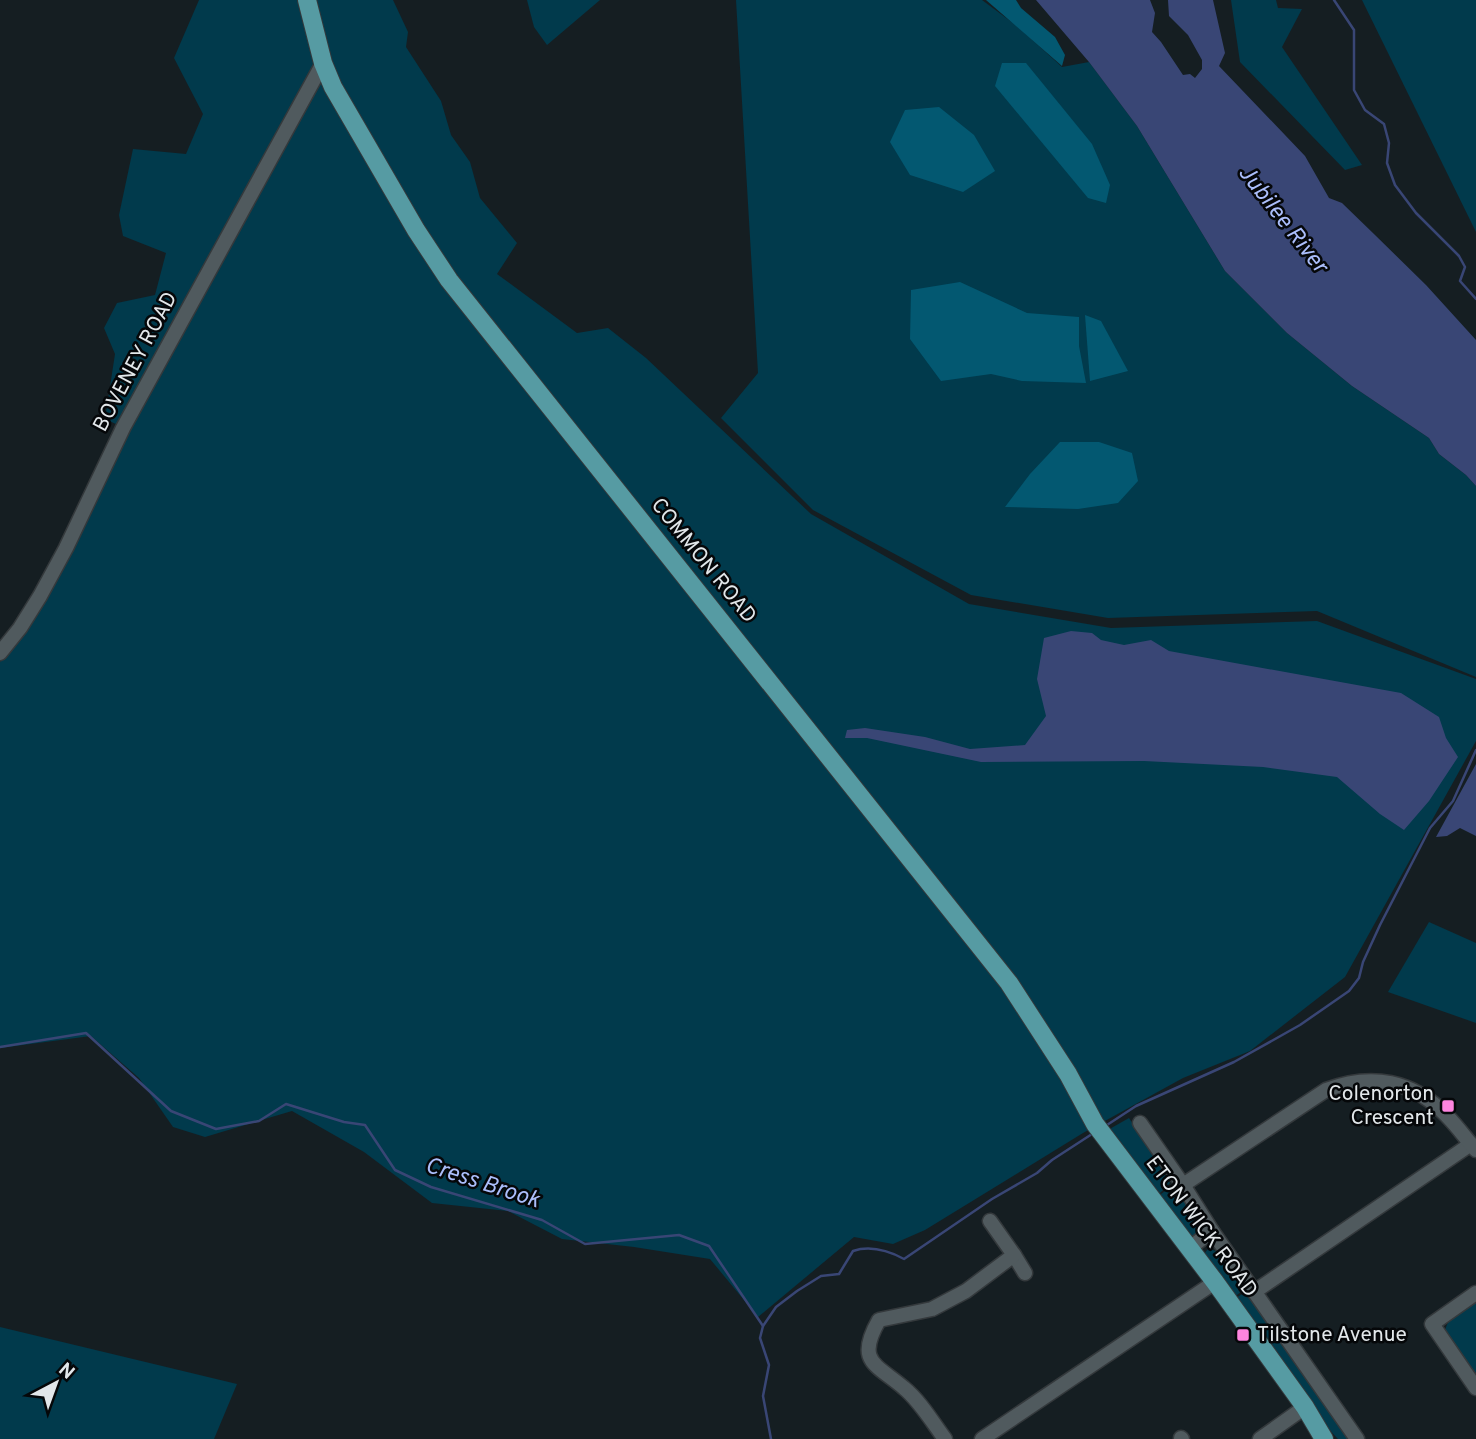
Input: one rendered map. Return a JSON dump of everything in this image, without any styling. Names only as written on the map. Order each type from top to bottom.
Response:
[{"type":"main road","name":"COMMON ROAD","points":[[307,0],[323,63],[333,87],[409,219],[449,280],[1000,972],[1068,1074]]},
{"type":"main road","name":"ETON WICK ROAD","points":[[1068,1074],[1095,1124],[1215,1282],[1305,1407],[1324,1439]]},
{"type":"street","name":"BOVENEY ROAD","points":[[0,653],[40,596],[123,428],[323,63]]},
{"type":"street","points":[[310,90],[333,87]]},
{"type":"street","points":[[1186,1183],[1326,1090],[1344,1083],[1378,1079],[1416,1092],[1446,1115],[1473,1147],[1254,1292]]},
{"type":"street","points":[[1140,1124],[1186,1183],[1212,1231],[1357,1439]]},
{"type":"street","points":[[990,1221],[1025,1273]]},
{"type":"street","points":[[1190,1248],[1212,1231]]},
{"type":"street","points":[[945,1439],[906,1389],[877,1369],[869,1358],[869,1338],[879,1320],[932,1309],[967,1291],[1014,1255]]},
{"type":"street","points":[[982,1439],[1215,1282]]},
{"type":"street","points":[[1476,1293],[1432,1324],[1476,1388]]},
{"type":"street","points":[[1261,1439],[1305,1407]]},
{"type":"shaded area","points":[[199,0],[393,0],[408,32],[406,47],[441,101],[451,135],[470,162],[480,198],[517,243],[497,274],[577,333],[608,328],[646,358],[811,514],[969,604],[1111,628],[1317,621],[1476,679],[1476,741],[1345,977],[1250,1051],[1183,1078],[1083,1133],[925,1230],[893,1244],[854,1237],[758,1317],[710,1259],[562,1239],[508,1211],[432,1203],[364,1152],[292,1111],[205,1137],[173,1127],[139,1078],[91,1036],[0,1048],[0,662],[67,563],[127,429],[105,419],[115,354],[104,328],[117,303],[155,295],[166,253],[123,236],[119,215],[133,149],[186,154],[203,114],[174,58]]},
{"type":"shaded area","points":[[527,0],[600,0],[547,45],[534,27]]},
{"type":"shaded area","points":[[736,0],[982,0],[1017,26],[1062,67],[1089,62],[1137,126],[1225,271],[1287,333],[1352,386],[1429,438],[1439,454],[1476,486],[1476,677],[1317,611],[1108,618],[971,595],[813,510],[721,418],[758,373]]},
{"type":"shaded area","points":[[986,0],[1016,0],[1021,8],[1055,37],[1065,55],[1062,66]]},
{"type":"shaded area","points":[[1231,0],[1276,0],[1278,8],[1302,9],[1282,47],[1362,165],[1345,170],[1240,62]]},
{"type":"shaded area","points":[[1362,0],[1476,0],[1476,232]]},
{"type":"shaded area","points":[[1002,63],[1026,63],[1092,144],[1110,185],[1106,203],[1088,198],[995,86]]},
{"type":"shaded area","points":[[939,107],[974,135],[995,171],[963,192],[910,175],[890,142],[905,110]]},
{"type":"shaded area","points":[[960,282],[1027,313],[1079,317],[1079,346],[1086,383],[1022,381],[991,374],[941,381],[910,339],[911,290]]},
{"type":"shaded area","points":[[1085,315],[1101,321],[1128,371],[1090,381]]},
{"type":"shaded area","points":[[1060,442],[1099,442],[1132,453],[1138,481],[1118,503],[1078,509],[1005,507],[1030,474]]},
{"type":"shaded area","points":[[1429,922],[1476,943],[1476,1023],[1388,992]]},
{"type":"shaded area","points":[[1129,1118],[1170,1183],[1158,1195],[1106,1131]]},
{"type":"shaded area","points":[[1174,1185],[1208,1232],[1193,1238],[1158,1196]]},
{"type":"shaded area","points":[[1208,1249],[1221,1252],[1246,1288],[1233,1298],[1204,1254]]},
{"type":"shaded area","points":[[1249,1290],[1353,1439],[1338,1439],[1322,1422],[1234,1299]]},
{"type":"shaded area","points":[[1476,1301],[1476,1383],[1445,1338],[1445,1331],[1450,1320]]},
{"type":"shaded area","points":[[0,1327],[237,1384],[214,1439],[0,1439]]},
{"type":"water","name":"Jubilee River","points":[[1036,0],[1150,0],[1155,13],[1152,32],[1183,75],[1190,74],[1195,78],[1202,69],[1202,60],[1188,35],[1169,16],[1168,0],[1213,0],[1225,53],[1219,66],[1305,156],[1329,198],[1342,203],[1426,285],[1476,340],[1476,486],[1439,454],[1429,438],[1352,386],[1287,333],[1225,271],[1137,126],[1089,62]]},
{"type":"water","points":[[1071,631],[1092,633],[1101,640],[1124,645],[1151,640],[1169,651],[1401,693],[1439,717],[1446,738],[1458,757],[1429,801],[1404,830],[1380,814],[1337,777],[1263,767],[1144,761],[981,762],[867,738],[845,738],[847,730],[865,728],[925,737],[970,749],[1025,745],[1046,716],[1037,679],[1044,638]]},
{"type":"water","points":[[1476,764],[1476,836],[1460,828],[1447,836],[1436,837]]},
{"type":"waterway","points":[[1334,0],[1354,30],[1354,90],[1365,110],[1384,124],[1389,143],[1387,163],[1395,185],[1416,213],[1459,256],[1465,267],[1460,281],[1476,299]]},
{"type":"waterway","points":[[1107,1125],[1136,1106],[1234,1062],[1300,1025],[1349,991],[1359,978],[1363,962],[1380,925],[1430,828],[1453,801],[1476,750]]},
{"type":"waterway","name":"Cress Brook","points":[[0,1047],[86,1033],[171,1111],[216,1129],[259,1121],[286,1104],[344,1122],[365,1125],[395,1170],[431,1187],[542,1220],[585,1244],[679,1235],[709,1246],[763,1326]]},
{"type":"waterway","points":[[771,1439],[763,1396],[769,1365],[760,1338],[763,1326],[776,1307],[821,1276],[839,1274],[853,1251],[880,1250],[904,1259],[1092,1134]]},
{"type":"place","name":"Colenorton Crescent","points":[[1448,1106]]},
{"type":"place","name":"Tilstone Avenue","points":[[1243,1335]]}]
